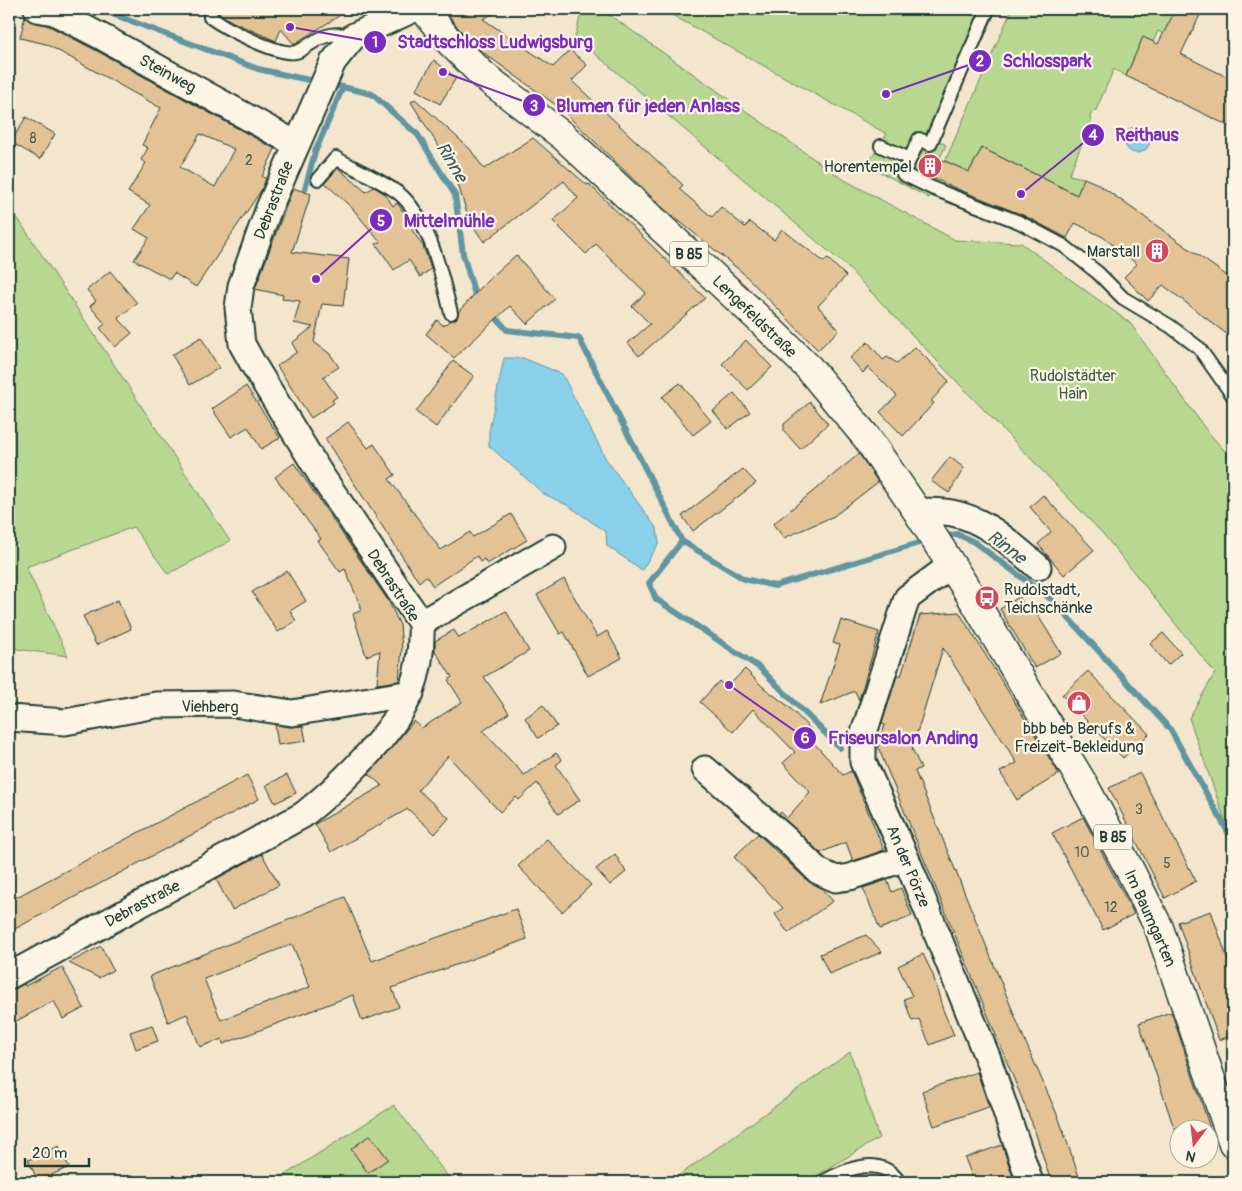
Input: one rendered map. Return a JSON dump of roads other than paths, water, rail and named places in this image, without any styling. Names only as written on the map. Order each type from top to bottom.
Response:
[{"type":"main road","name":"Lengefeldstraße","points":[[424,9],[448,39],[484,76],[563,136],[809,368],[867,438],[922,519]]},
{"type":"main road","name":"B 85","points":[[922,519],[947,560]]},
{"type":"main road","name":"Im Baumgarten","points":[[947,560],[976,604],[1085,787],[1154,916],[1178,979],[1233,1143]]},
{"type":"street","name":"Steinweg","points":[[37,9],[54,12],[104,38],[296,144]]},
{"type":"street","points":[[354,36],[414,9]]},
{"type":"street","name":"Debrastraße","points":[[9,976],[303,815],[331,793],[367,755],[411,693],[422,645],[421,623],[321,475],[242,344],[238,308],[241,286],[269,208],[296,144],[333,62],[354,36]]},
{"type":"street","points":[[922,519],[952,514],[976,520],[997,533],[1038,567]]},
{"type":"street","points":[[421,623],[552,546]]},
{"type":"street","name":"An der Pörze","points":[[947,560],[907,598],[863,736],[863,762],[906,858],[988,1059],[1030,1182]]},
{"type":"street","name":"Viehberg","points":[[9,718],[66,722],[156,705],[233,704],[292,713],[411,693]]},
{"type":"street","points":[[705,769],[787,840],[818,871],[836,878],[850,877],[906,858]]},
{"type":"lane","points":[[211,9],[210,17],[220,24],[284,52],[298,52],[319,39],[337,32],[354,36]]},
{"type":"lane","points":[[988,9],[930,144],[919,139],[903,174],[934,189],[1019,222],[1064,246],[1098,273],[1124,298],[1170,326],[1199,348],[1233,396]]},
{"type":"lane","points":[[881,146],[910,159]]},
{"type":"lane","points":[[318,179],[336,158],[402,196],[420,220],[440,266],[451,314]]},
{"type":"lane","points":[[823,1182],[839,1172],[857,1166],[877,1167],[896,1176],[900,1182]]},
{"type":"water","points":[[1137,127],[1146,131],[1150,140],[1146,149],[1137,153],[1128,149],[1124,140],[1128,131]]},
{"type":"water","points":[[504,358],[523,358],[562,374],[606,459],[657,529],[659,543],[642,570],[607,546],[606,532],[569,506],[544,494],[489,446],[489,431]]},
{"type":"waterway","name":"Rinne","points":[[99,9],[258,69],[318,82]]},
{"type":"waterway","name":"Rinne","points":[[330,84],[372,94],[418,135],[455,195],[463,254],[475,295],[480,301]]},
{"type":"waterway","points":[[305,189],[315,152],[343,87]]},
{"type":"waterway","name":"Rinne","points":[[492,313],[507,330],[579,338],[682,541],[744,579],[775,586],[929,540]]},
{"type":"waterway","name":"Rinne","points":[[941,537],[957,534],[974,542],[1051,599],[1170,729],[1233,841]]},
{"type":"waterway","name":"Rinne","points":[[682,541],[649,583],[656,599],[760,668],[840,748]]},
{"type":"place","name":"Stadtschloss Ludwigsburg","points":[[290,27]]},
{"type":"place","name":"Blumen für jeden Anlass","points":[[443,72]]},
{"type":"place","name":"Schlosspark","points":[[886,94]]},
{"type":"place","name":"Horentempel","points":[[930,166]]},
{"type":"place","name":"Reithaus","points":[[1021,194]]},
{"type":"place","name":"Marstall","points":[[1157,251]]},
{"type":"place","name":"Mittelmühle","points":[[316,279]]},
{"type":"place","name":"Rudolstadt, Teichschänke","points":[[987,598]]},
{"type":"place","name":"Friseursalon Anding","points":[[729,685]]},
{"type":"place","name":"bbb beb Berufs & Freizeit-Bekleidung","points":[[1079,703]]},
{"type":"park label","name":"Rudolstädter Hain","points":[[1073,384]]}]
